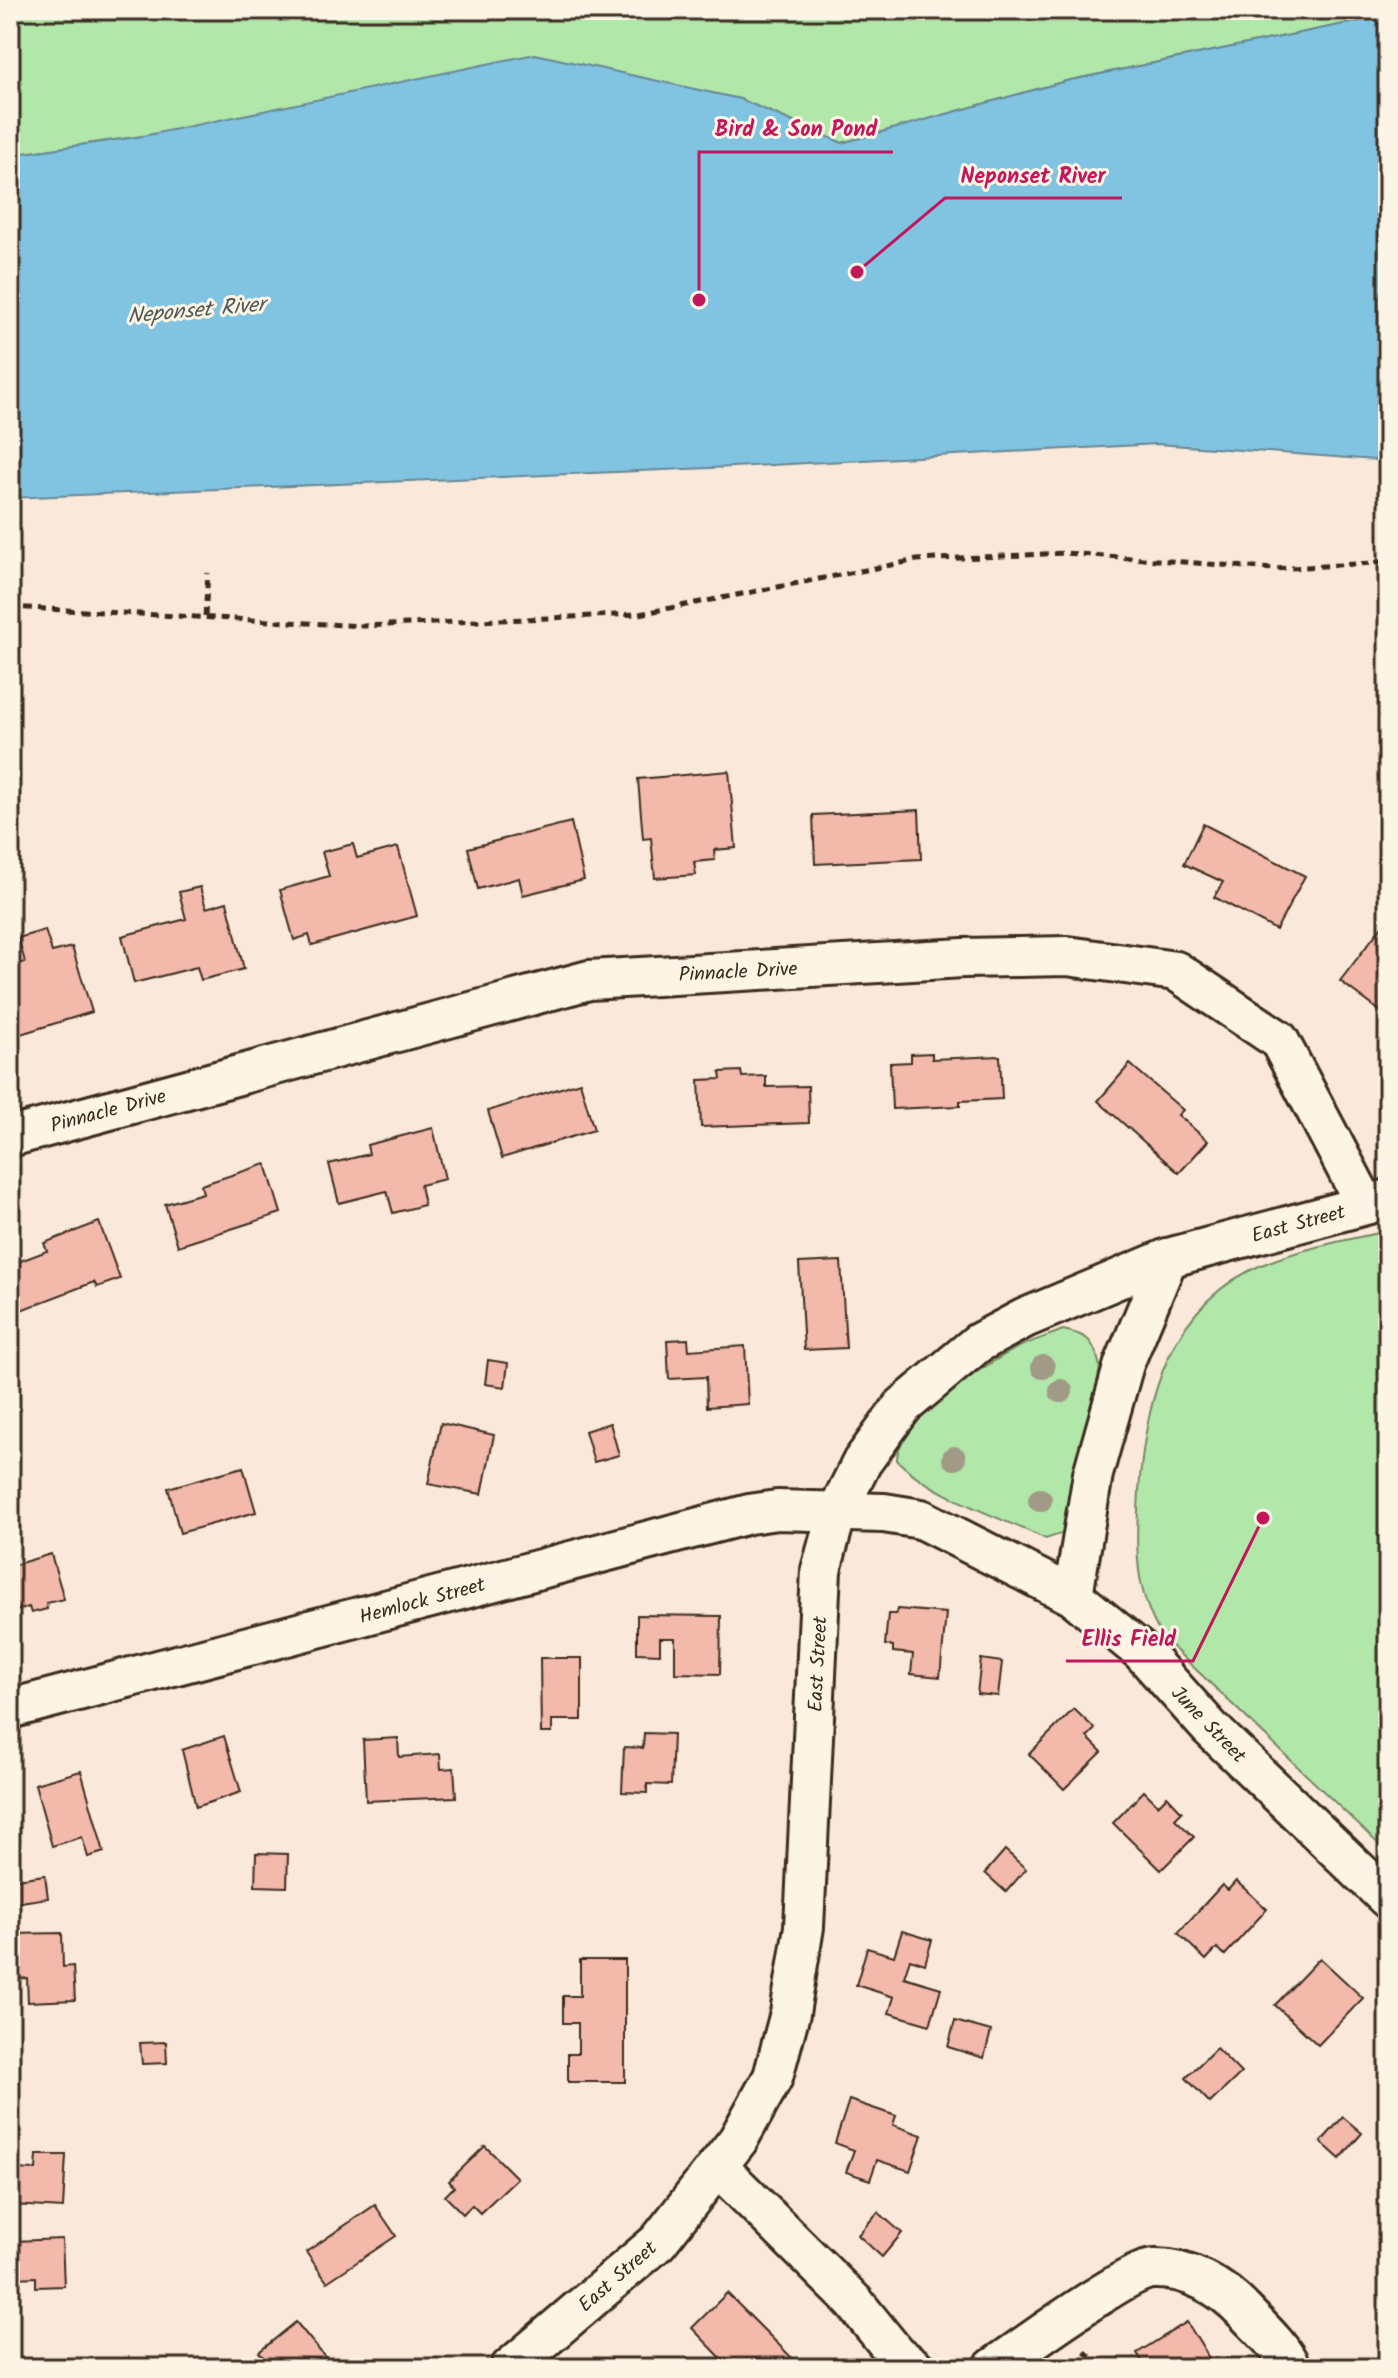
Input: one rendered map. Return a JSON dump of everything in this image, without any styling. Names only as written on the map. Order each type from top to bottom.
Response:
[{"type":"street","name":"Pinnacle Drive","points":[[10,1137],[589,980],[963,958],[1067,956],[1176,971],[1279,1040],[1376,1202]]},
{"type":"street","name":"East Street","points":[[510,2368],[658,2242],[738,2140],[773,2077],[790,2013],[804,1927],[821,1570],[837,1512],[862,1462],[903,1406],[978,1343],[1025,1318],[1168,1258],[1376,1202]]},
{"type":"street","points":[[1073,1596],[1093,1474],[1124,1364],[1168,1258]]},
{"type":"street","name":"June Street","points":[[837,1512],[884,1513],[921,1519],[1073,1596],[1142,1652],[1210,1728],[1388,1899]]},
{"type":"street","name":"Hemlock Street","points":[[10,1709],[749,1514],[837,1512]]},
{"type":"street","points":[[718,2167],[854,2302],[896,2354],[915,2368]]},
{"type":"street","points":[[993,2368],[1111,2289],[1151,2268],[1193,2275],[1234,2300],[1285,2355],[1291,2368]]},
{"type":"path","points":[[10,607],[364,626],[639,614],[917,560],[1066,553],[1274,569],[1388,562]]},
{"type":"path","points":[[205,616],[208,573]]},
{"type":"green space","points":[[10,10],[1388,10],[1388,15],[1066,81],[842,143],[740,99],[143,136],[10,155]]},
{"type":"green space","points":[[1388,1231],[1388,1853],[1163,1638],[1141,1585],[1137,1530],[1142,1456],[1148,1422],[1168,1357],[1185,1328],[1206,1303],[1232,1281],[1264,1264],[1310,1249]]},
{"type":"green space","points":[[1063,1330],[1085,1337],[1093,1345],[1100,1367],[1071,1530],[1046,1539],[947,1495],[911,1473],[897,1460],[900,1445],[910,1430],[961,1383],[1011,1351]]},
{"type":"water","points":[[1388,15],[1388,461],[1158,444],[733,467],[10,498],[10,155],[143,136],[535,54],[740,99],[842,143],[1066,81]]},
{"type":"building","points":[[729,771],[736,848],[714,850],[715,860],[694,862],[696,875],[655,878],[651,838],[643,839],[638,779]]},
{"type":"building","points":[[919,810],[921,859],[815,864],[813,815]]},
{"type":"building","points":[[571,822],[584,880],[523,895],[519,878],[478,889],[468,848]]},
{"type":"building","points":[[1203,824],[1305,876],[1276,930],[1214,897],[1223,882],[1184,864]]},
{"type":"building","points":[[353,844],[357,858],[398,847],[417,916],[312,945],[309,935],[294,940],[280,890],[329,876],[322,852]]},
{"type":"building","points":[[200,887],[206,908],[227,902],[244,969],[201,980],[197,967],[134,983],[122,936],[186,919],[179,892]]},
{"type":"building","points":[[1388,925],[1388,1017],[1340,981],[1382,926],[1386,928]]},
{"type":"building","points":[[45,930],[52,952],[72,947],[92,1012],[14,1036],[10,1025],[10,966],[25,962],[18,938]]},
{"type":"building","points":[[932,1053],[932,1059],[1000,1056],[1002,1099],[960,1101],[960,1106],[892,1109],[890,1063],[911,1062],[911,1054]]},
{"type":"building","points":[[1130,1064],[1183,1110],[1178,1115],[1208,1141],[1179,1173],[1098,1101]]},
{"type":"building","points":[[741,1071],[742,1077],[766,1076],[766,1087],[808,1086],[809,1123],[701,1127],[699,1080],[721,1079],[720,1072]]},
{"type":"building","points":[[580,1082],[594,1130],[502,1158],[488,1111]]},
{"type":"building","points":[[433,1128],[445,1179],[420,1185],[424,1205],[393,1213],[387,1191],[339,1203],[329,1164],[369,1154],[367,1145]]},
{"type":"building","points":[[266,1164],[281,1213],[178,1246],[165,1204],[203,1193],[201,1185]]},
{"type":"building","points":[[99,1222],[120,1279],[97,1287],[94,1282],[21,1310],[10,1280],[10,1265],[47,1251],[44,1243]]},
{"type":"building","points":[[841,1261],[846,1348],[804,1350],[799,1263]]},
{"type":"building","points":[[688,1339],[689,1350],[745,1346],[748,1404],[707,1407],[706,1377],[669,1379],[667,1340]]},
{"type":"building","points":[[488,1360],[508,1363],[505,1387],[485,1384]]},
{"type":"building","points":[[441,1423],[494,1435],[482,1494],[428,1484]]},
{"type":"building","points":[[610,1423],[619,1455],[594,1462],[585,1431]]},
{"type":"building","points":[[243,1467],[256,1512],[180,1533],[168,1488]]},
{"type":"building","points":[[51,1554],[64,1599],[46,1603],[47,1609],[31,1613],[29,1607],[10,1613],[10,1566]]},
{"type":"building","points":[[897,1609],[946,1613],[940,1677],[911,1674],[913,1654],[893,1652],[893,1646],[885,1645],[888,1614],[896,1614]]},
{"type":"building","points":[[637,1615],[721,1616],[720,1674],[675,1673],[675,1638],[660,1638],[660,1654],[637,1653]]},
{"type":"building","points":[[540,1658],[582,1658],[582,1720],[552,1720],[552,1733],[541,1733]]},
{"type":"building","points":[[981,1659],[1002,1662],[998,1696],[977,1694]]},
{"type":"building","points":[[1074,1709],[1095,1729],[1087,1737],[1102,1752],[1064,1789],[1029,1754]]},
{"type":"building","points":[[644,1733],[673,1734],[671,1785],[647,1784],[647,1793],[622,1792],[624,1747],[643,1748]]},
{"type":"building","points":[[224,1736],[241,1792],[196,1807],[182,1750]]},
{"type":"building","points":[[398,1738],[399,1757],[440,1754],[441,1769],[454,1768],[456,1797],[366,1801],[363,1740]]},
{"type":"building","points":[[81,1771],[104,1852],[88,1857],[82,1837],[52,1846],[35,1784]]},
{"type":"building","points":[[1144,1791],[1158,1805],[1167,1796],[1182,1812],[1175,1819],[1194,1837],[1161,1870],[1113,1823]]},
{"type":"building","points":[[1005,1850],[1026,1869],[1006,1892],[985,1873]]},
{"type":"building","points":[[256,1853],[288,1854],[287,1887],[255,1886]]},
{"type":"building","points":[[45,1875],[48,1898],[13,1903],[10,1880]]},
{"type":"building","points":[[1236,1881],[1267,1909],[1225,1955],[1217,1948],[1206,1960],[1178,1933],[1222,1885],[1228,1890]]},
{"type":"building","points":[[902,1931],[932,1940],[925,1964],[910,1959],[904,1977],[941,1988],[930,2025],[889,2013],[894,1997],[856,1985],[867,1948],[894,1956]]},
{"type":"building","points":[[62,1933],[63,1967],[73,1966],[75,2000],[28,2002],[27,1978],[14,1979],[12,1934]]},
{"type":"building","points":[[1320,1958],[1363,1998],[1318,2045],[1275,2005]]},
{"type":"building","points":[[580,1960],[625,1960],[625,2082],[568,2082],[568,2054],[578,2054],[578,2023],[563,2023],[563,1996],[580,1996]]},
{"type":"building","points":[[955,2021],[991,2031],[984,2058],[948,2047]]},
{"type":"building","points":[[166,2042],[167,2063],[142,2064],[140,2043]]},
{"type":"building","points":[[1216,2048],[1241,2073],[1210,2103],[1186,2078]]},
{"type":"building","points":[[849,2100],[896,2116],[893,2125],[922,2135],[910,2171],[877,2160],[870,2180],[846,2172],[854,2150],[835,2143]]},
{"type":"building","points":[[1343,2117],[1362,2133],[1340,2159],[1321,2142]]},
{"type":"building","points":[[485,2146],[517,2178],[480,2213],[472,2205],[463,2214],[445,2196],[454,2187],[449,2181]]},
{"type":"building","points":[[37,2155],[66,2155],[63,2208],[12,2205],[14,2169],[36,2170]]},
{"type":"building","points":[[375,2205],[396,2236],[327,2282],[306,2252]]},
{"type":"building","points":[[878,2212],[902,2233],[882,2257],[858,2235]]},
{"type":"building","points":[[62,2239],[64,2286],[36,2287],[36,2277],[15,2278],[14,2241]]},
{"type":"building","points":[[727,2293],[796,2362],[790,2368],[715,2368],[723,2360],[692,2328]]},
{"type":"building","points":[[296,2322],[334,2368],[272,2368],[259,2352]]},
{"type":"building","points":[[1187,2322],[1215,2368],[1146,2368],[1137,2353]]},
{"type":"place","name":"Neponset River","points":[[857,272]]},
{"type":"place","name":"Bird & Son Pond","points":[[699,300]]},
{"type":"place","name":"Ellis Field","points":[[1263,1518]]}]
